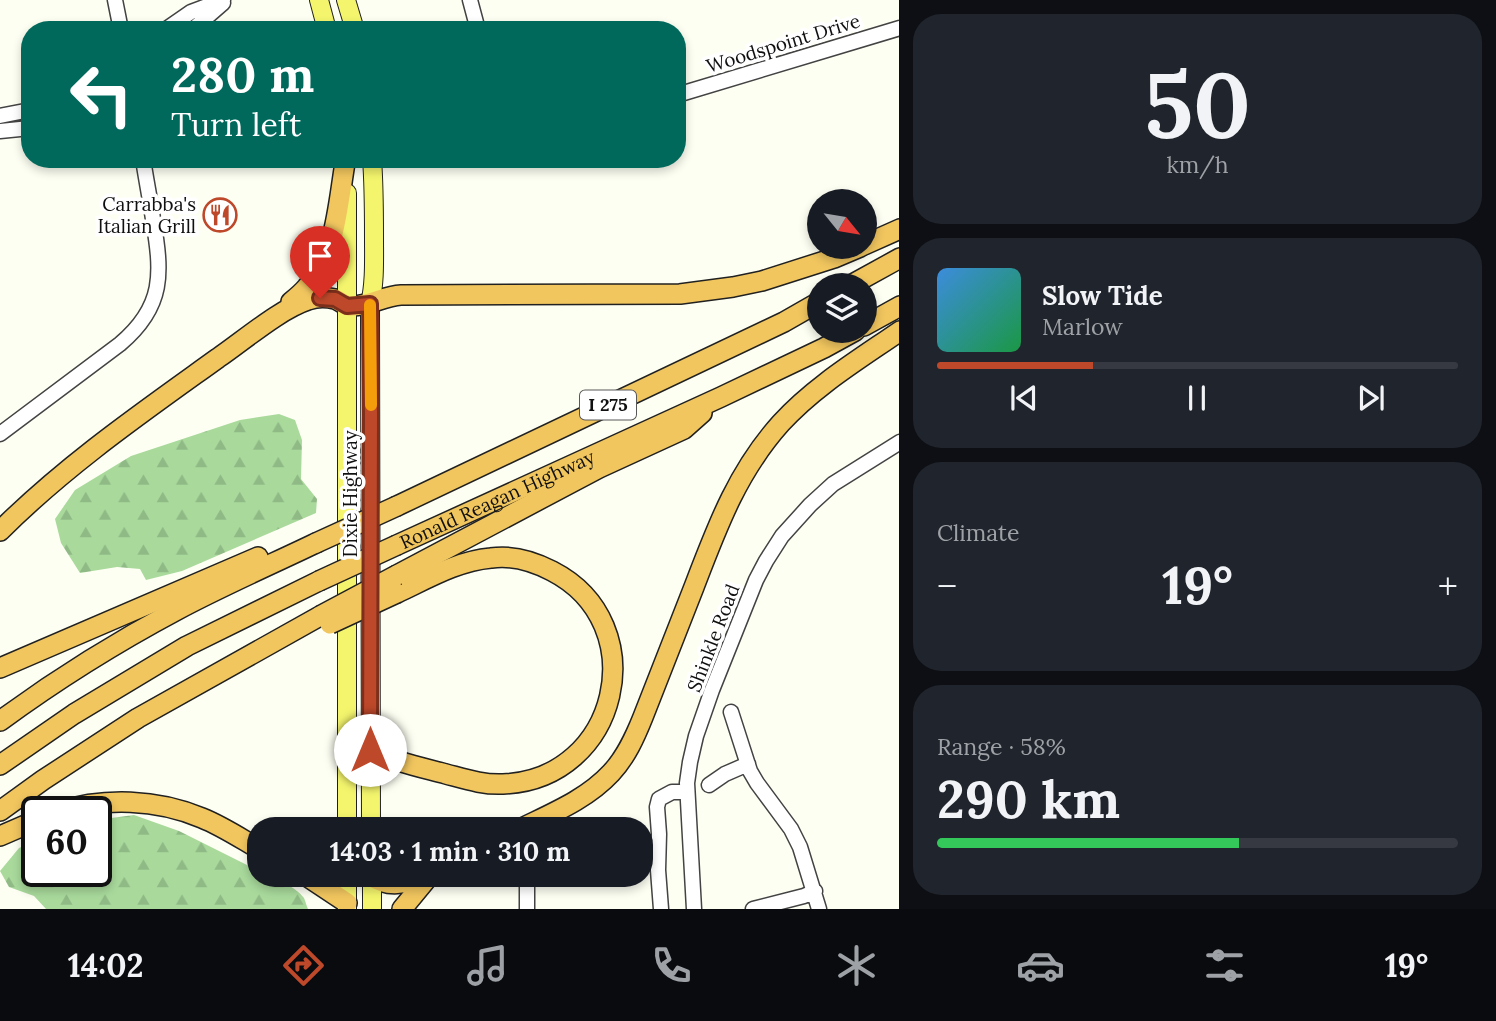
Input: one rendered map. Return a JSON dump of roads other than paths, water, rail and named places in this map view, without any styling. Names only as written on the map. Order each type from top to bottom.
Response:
[{"type":"highway","points":[[273,319],[308,287],[325,259],[348,168]]},
{"type":"highway","points":[[877,239],[899,229]]},
{"type":"highway","points":[[872,273],[899,258]]},
{"type":"highway","points":[[0,531],[64,472],[145,411],[273,319],[312,298],[335,299],[347,306],[370,304],[389,296],[680,294],[733,288],[831,259]]},
{"type":"highway","points":[[877,319],[899,306]]},
{"type":"highway","name":"Ronald Reagan Highway","points":[[0,721],[42,690],[177,610],[761,333],[807,308]]},
{"type":"highway","points":[[543,817],[594,789],[623,758],[643,717],[719,521],[740,479],[768,439],[811,395],[899,331]]},
{"type":"highway","name":"Ronald Reagan Highway","points":[[0,765],[74,714],[187,646],[319,581],[833,343]]},
{"type":"highway","points":[[0,811],[138,718],[204,679],[397,584],[599,468],[684,429],[721,397]]},
{"type":"highway","points":[[0,668],[276,549],[316,543]]},
{"type":"highway","points":[[370,750],[386,758],[480,783],[525,781],[558,768],[580,750],[596,731],[609,703],[612,687],[611,650],[606,631],[597,614],[575,587],[560,575],[538,564],[516,558],[494,557],[475,560],[397,584]]},
{"type":"highway","points":[[112,803],[150,804],[182,811],[224,828],[247,842]]},
{"type":"highway","points":[[0,836],[21,827]]},
{"type":"highway","points":[[321,887],[347,906]]},
{"type":"highway","points":[[402,909],[419,887]]},
{"type":"main road","points":[[319,0],[325,21]]},
{"type":"main road","points":[[336,0],[342,21]]},
{"type":"main road","points":[[345,0],[352,21]]},
{"type":"main road","name":"Dixie Highway","points":[[346,817],[347,193],[349,168]]},
{"type":"main road","points":[[352,168],[365,210],[365,290],[370,304]]},
{"type":"main road","name":"Dixie Highway","points":[[371,817],[370,304],[374,285],[372,168]]},
{"type":"main road","points":[[347,887],[347,906]]},
{"type":"main road","points":[[371,887],[372,909]]},
{"type":"street","points":[[115,0],[119,21]]},
{"type":"street","points":[[178,21],[191,12],[225,0]]},
{"type":"street","points":[[202,21],[225,0]]},
{"type":"street","points":[[470,0],[476,21]]},
{"type":"street","name":"Woodspoint Drive","points":[[686,92],[899,28]]},
{"type":"street","points":[[0,116],[21,112]]},
{"type":"street","points":[[0,131],[21,129]]},
{"type":"street","points":[[0,434],[120,344],[135,331],[149,312],[160,270],[145,168]]},
{"type":"street","name":"Shinkle Road","points":[[694,909],[687,792],[690,762],[696,736],[746,605],[766,561],[782,536],[810,505],[833,484],[899,442]]},
{"type":"street","points":[[731,712],[757,783],[791,829],[800,847],[820,909]]},
{"type":"street","points":[[709,785],[748,764]]},
{"type":"street","points":[[661,909],[657,870],[657,807],[659,799],[672,792],[687,792]]},
{"type":"street","points":[[527,887],[527,909]]},
{"type":"street","points":[[753,909],[814,891]]},
{"type":"place","name":"Carrabba's Italian Grill","points":[[220,215]]}]
